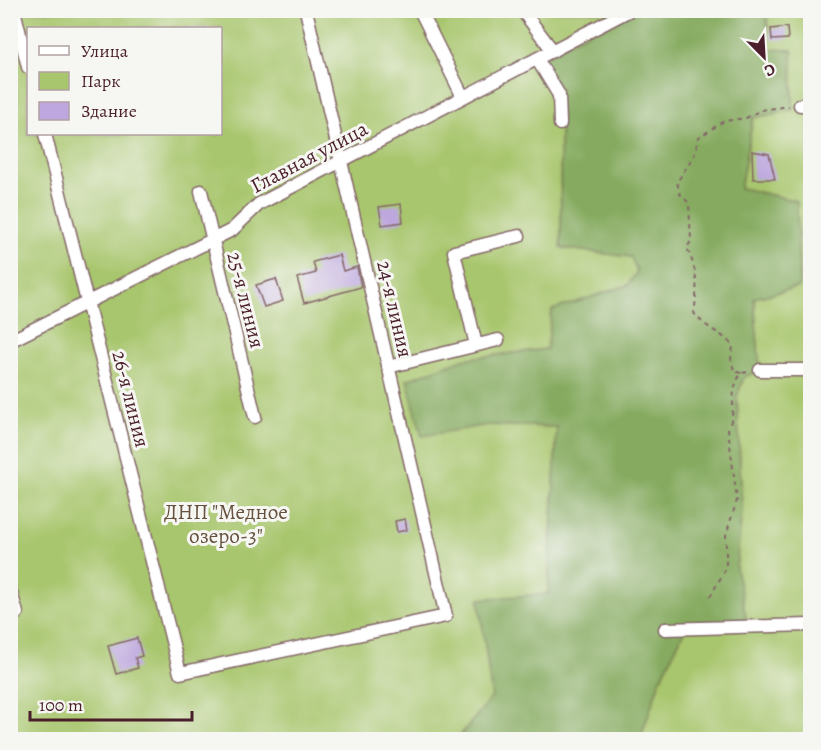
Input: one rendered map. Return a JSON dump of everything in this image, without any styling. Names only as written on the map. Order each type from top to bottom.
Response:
[{"type":"street","points":[[14,10],[27,64]]},
{"type":"street","name":"24-я линия","points":[[306,10],[446,616]]},
{"type":"street","points":[[420,10],[463,98]]},
{"type":"street","points":[[522,10],[552,51]]},
{"type":"street","name":"Главная улица","points":[[10,341],[232,230],[259,204],[630,10]]},
{"type":"street","points":[[537,59],[559,95],[560,124]]},
{"type":"street","name":"26-я линия","points":[[45,135],[180,673],[446,616]]},
{"type":"street","name":"25-я линия","points":[[201,191],[255,417]]},
{"type":"street","points":[[476,345],[454,252],[519,236]]},
{"type":"street","points":[[388,367],[498,340]]},
{"type":"street","points":[[760,370],[810,370]]},
{"type":"street","points":[[10,589],[16,613]]},
{"type":"street","points":[[665,629],[810,625]]},
{"type":"path","points":[[760,370],[741,373],[734,371],[731,358],[734,346],[731,341],[702,325],[694,313],[698,289],[697,271],[687,248],[691,242],[689,203],[681,194],[677,182],[695,154],[698,138],[724,121],[746,118],[761,110],[805,105]]},
{"type":"path","points":[[710,597],[726,568],[726,535],[737,500],[728,429],[731,422],[732,394],[741,373]]},
{"type":"green space","name":"ДНП \"Медное озеро-3\"","points":[[10,11],[630,11],[560,110],[561,248],[632,257],[638,272],[628,285],[597,295],[548,349],[463,359],[422,435],[488,425],[557,427],[548,594],[479,600],[492,697],[460,736],[452,740],[11,739]]},
{"type":"green space","points":[[630,11],[767,11],[769,49],[792,50],[793,110],[753,118],[740,188],[797,201],[799,287],[754,298],[760,370],[744,377],[737,396],[742,510],[736,568],[748,627],[685,629],[659,683],[640,739],[452,739],[460,736],[492,697],[479,599],[548,594],[557,427],[488,425],[422,436],[407,380],[463,359],[547,349],[552,310],[628,285],[637,272],[631,257],[561,248],[560,110],[539,58]]},
{"type":"green space","points":[[767,11],[810,11],[810,739],[640,740],[659,683],[685,629],[747,626],[736,568],[742,510],[737,396],[744,377],[760,370],[754,298],[799,287],[797,201],[740,188],[753,118],[793,109],[792,51],[769,49]]},
{"type":"building","points":[[787,27],[788,39],[772,40],[771,29]]},
{"type":"building","points":[[752,151],[769,154],[775,179],[753,179]]},
{"type":"building","points":[[401,204],[403,222],[382,225],[379,207]]},
{"type":"building","points":[[339,255],[343,271],[357,267],[361,287],[304,303],[297,278],[316,273],[313,262]]},
{"type":"building","points":[[276,279],[283,301],[264,307],[256,285]]},
{"type":"building","points":[[405,519],[407,530],[397,532],[395,521]]},
{"type":"building","points":[[137,638],[142,656],[135,658],[138,668],[116,674],[108,646]]}]
